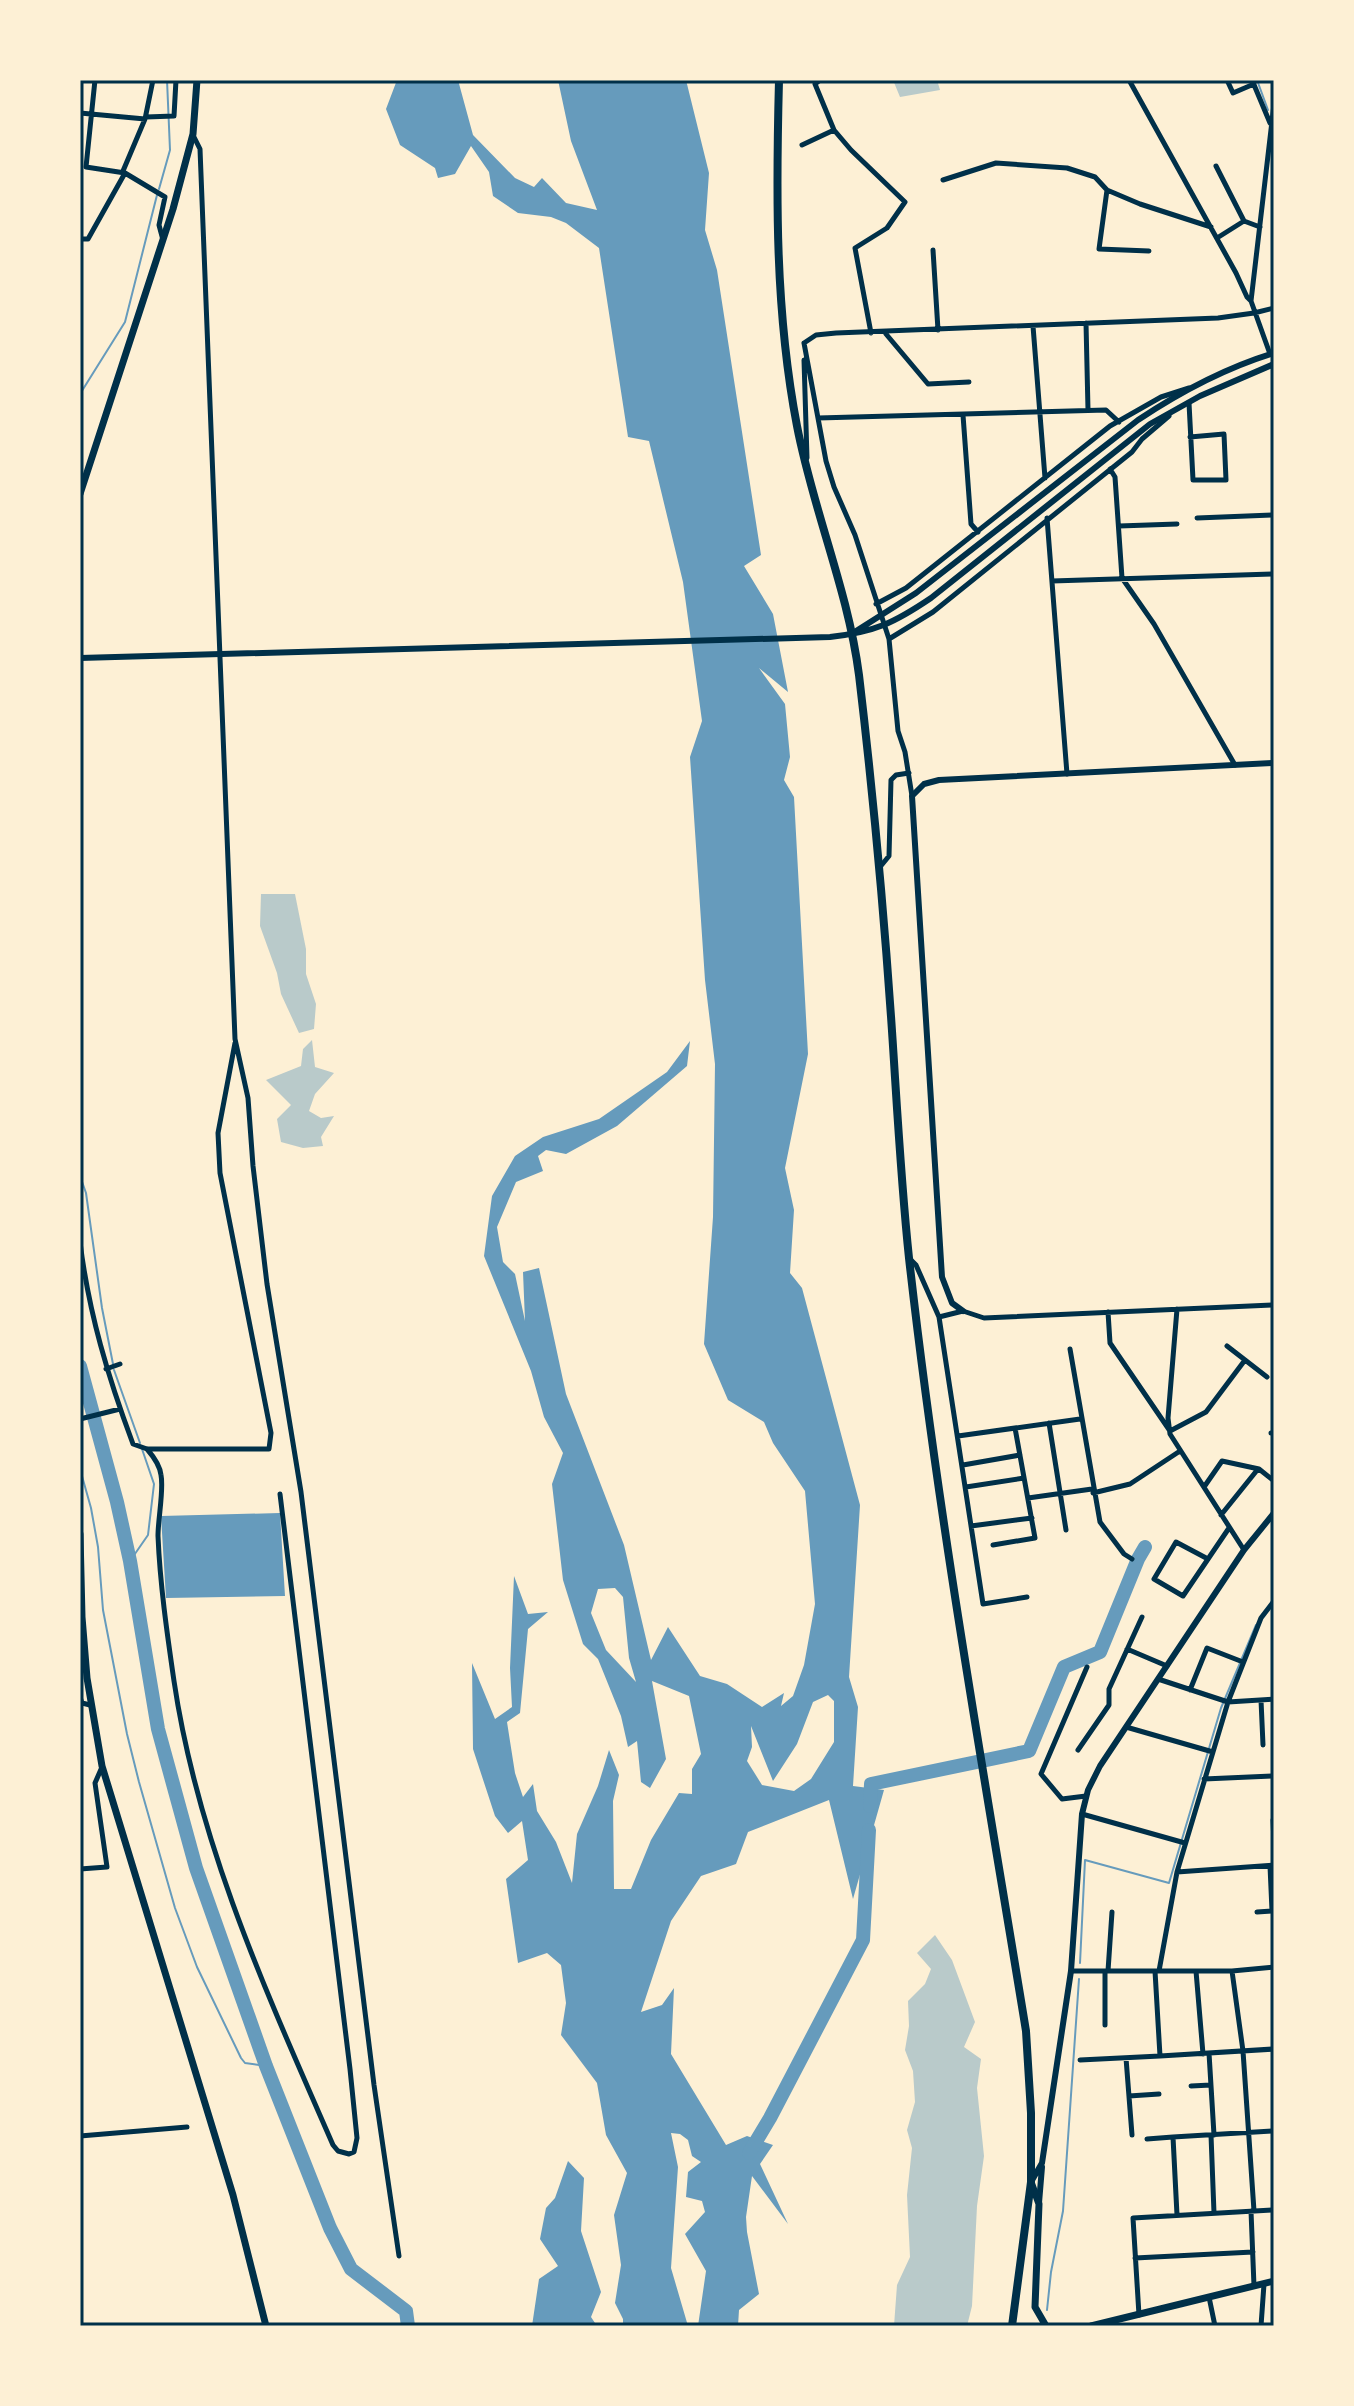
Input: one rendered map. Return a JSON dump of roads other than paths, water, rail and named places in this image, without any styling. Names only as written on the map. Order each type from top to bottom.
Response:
[{"type":"highway","points":[[779,80],[778,236],[786,346],[807,477],[852,635],[859,676],[879,868],[909,1258],[943,1527],[1026,2031],[1031,2182],[1012,2326]]},
{"type":"main road","points":[[80,494],[163,241],[193,134],[196,82]]},
{"type":"main road","points":[[80,1534],[82,1617],[90,1705],[102,1766],[233,2195],[266,2326]]},
{"type":"main road","points":[[1031,2182],[1039,2204],[1035,2326]]},
{"type":"main road","points":[[1091,2326],[1274,2281]]},
{"type":"main road","points":[[1037,2314],[1046,2326]]},
{"type":"street","points":[[95,80],[86,167],[124,172],[161,194],[165,201],[159,225],[163,241]]},
{"type":"street","points":[[80,239],[88,239],[124,172],[146,118],[153,80]]},
{"type":"street","points":[[80,113],[169,117],[175,114],[176,80]]},
{"type":"street","points":[[820,80],[815,84],[834,130],[905,202],[887,228],[855,248],[871,333]]},
{"type":"street","points":[[1129,80],[1251,301]]},
{"type":"street","points":[[1227,80],[1233,93],[1253,82],[1271,126]]},
{"type":"street","points":[[80,658],[830,637],[879,629],[931,598],[1150,424],[1189,402],[1274,365],[1251,301],[1274,104]]},
{"type":"street","points":[[802,145],[834,130]]},
{"type":"street","points":[[193,134],[200,149],[235,1039],[248,1098],[267,1284],[301,1492],[369,2042],[399,2256]]},
{"type":"street","points":[[943,180],[988,164],[1010,163],[1076,170],[1095,177],[1107,190],[1211,227]]},
{"type":"street","points":[[1216,166],[1244,221],[1260,227]]},
{"type":"street","points":[[1107,190],[1099,249],[1149,251]]},
{"type":"street","points":[[1217,238],[1244,221]]},
{"type":"street","points":[[933,250],[938,330]]},
{"type":"street","points":[[804,343],[816,335],[1218,318],[1274,308]]},
{"type":"street","points":[[1086,323],[1088,410]]},
{"type":"street","points":[[1033,326],[1045,478]]},
{"type":"street","points":[[885,333],[928,384],[969,382]]},
{"type":"street","points":[[804,343],[807,477]]},
{"type":"street","points":[[804,343],[826,461],[855,535],[889,639],[898,731],[905,752],[912,796],[942,1277],[952,1303],[963,1311],[984,1318],[1274,1305]]},
{"type":"street","points":[[852,635],[916,593],[995,534],[1138,420],[1193,387],[1272,353]]},
{"type":"street","points":[[876,604],[906,588],[1110,426],[1173,391],[1193,387]]},
{"type":"street","points":[[1189,402],[1190,437],[1193,480],[1226,480],[1224,434],[1190,437]]},
{"type":"street","points":[[818,418],[1106,410],[1119,422]]},
{"type":"street","points":[[889,639],[933,612],[1132,452],[1174,410]]},
{"type":"street","points":[[963,415],[971,524],[978,532]]},
{"type":"street","points":[[1110,469],[1115,477],[1122,578],[1154,624],[1235,765]]},
{"type":"street","points":[[1197,518],[1274,515]]},
{"type":"street","points":[[1047,518],[1067,774]]},
{"type":"street","points":[[1119,526],[1177,524]]},
{"type":"street","points":[[1052,581],[1274,574]]},
{"type":"street","points":[[912,796],[924,784],[939,780],[1274,763]]},
{"type":"street","points":[[879,868],[889,856],[891,780],[896,775],[909,773]]},
{"type":"street","points":[[80,1242],[86,1286],[113,1367],[120,1409],[133,1444],[147,1449],[269,1449],[271,1433],[220,1173],[218,1133],[235,1039]]},
{"type":"street","points":[[909,1258],[916,1265],[939,1317],[983,1604],[1027,1597]]},
{"type":"street","points":[[1170,1431],[1168,1418],[1177,1309]]},
{"type":"street","points":[[939,1317],[963,1311]]},
{"type":"street","points":[[1108,1312],[1110,1343],[1170,1431],[1244,1550]]},
{"type":"street","points":[[1227,1346],[1267,1377]]},
{"type":"street","points":[[1070,1349],[1100,1522],[1124,1554],[1132,1559]]},
{"type":"street","points":[[1170,1431],[1206,1412],[1245,1360]]},
{"type":"street","points":[[80,1419],[120,1409]]},
{"type":"street","points":[[958,1436],[1080,1419]]},
{"type":"street","points":[[1049,1423],[1066,1530]]},
{"type":"street","points":[[993,1545],[1035,1538],[1015,1428]]},
{"type":"street","points":[[147,1449],[162,1476],[158,1539],[166,1620],[182,1729],[200,1798],[239,1923],[267,1994],[333,2145],[338,2151],[349,2154],[354,2152],[357,2138],[350,2069],[280,1494]]},
{"type":"street","points":[[1028,1498],[1130,1484],[1180,1451]]},
{"type":"street","points":[[963,1465],[1020,1455]]},
{"type":"street","points":[[1204,1487],[1222,1461],[1259,1469],[1274,1481]]},
{"type":"street","points":[[1221,1515],[1259,1469]]},
{"type":"street","points":[[966,1487],[1024,1478]]},
{"type":"street","points":[[1039,2204],[1042,2163],[1071,1971],[1082,1814],[1086,1796],[1100,1766],[1244,1550],[1274,1513]]},
{"type":"street","points":[[971,1526],[1032,1518]]},
{"type":"street","points":[[1265,1524],[1274,1526]]},
{"type":"street","points":[[1208,1559],[1176,1542],[1154,1579],[1183,1596],[1229,1528]]},
{"type":"street","points":[[1160,2056],[1157,1971],[1183,1843],[1225,1701],[1261,1618],[1274,1601]]},
{"type":"street","points":[[1078,1750],[1109,1705],[1109,1689],[1142,1617]]},
{"type":"street","points":[[1190,1690],[1207,1648],[1241,1661]]},
{"type":"street","points":[[1127,1649],[1167,1666]]},
{"type":"street","points":[[1086,1796],[1062,1799],[1041,1774],[1087,1667]]},
{"type":"street","points":[[1158,1679],[1225,1701],[1274,1699]]},
{"type":"street","points":[[80,1697],[82,1703],[90,1705]]},
{"type":"street","points":[[1261,1700],[1263,1745]]},
{"type":"street","points":[[1126,1727],[1210,1751]]},
{"type":"street","points":[[80,1869],[107,1867],[95,1783],[102,1766]]},
{"type":"street","points":[[1204,1779],[1274,1776]]},
{"type":"street","points":[[1082,1814],[1183,1843]]},
{"type":"street","points":[[1273,1820],[1274,1843]]},
{"type":"street","points":[[1177,1872],[1272,1866],[1273,1911],[1257,1912]]},
{"type":"street","points":[[1105,2025],[1112,1912]]},
{"type":"street","points":[[1071,1971],[1232,1971],[1274,1967]]},
{"type":"street","points":[[1196,1971],[1211,2085],[1214,2213]]},
{"type":"street","points":[[1232,1971],[1250,2132],[1254,2286]]},
{"type":"street","points":[[1080,2060],[1274,2049]]},
{"type":"street","points":[[1126,2058],[1132,2135]]},
{"type":"street","points":[[1191,2086],[1211,2085]]},
{"type":"street","points":[[1129,2096],[1159,2094]]},
{"type":"street","points":[[80,2136],[187,2127]]},
{"type":"street","points":[[1147,2139],[1274,2131]]},
{"type":"street","points":[[1173,2137],[1177,2215]]},
{"type":"street","points":[[1031,2182],[1042,2163]]},
{"type":"street","points":[[1139,2315],[1133,2218],[1274,2210]]},
{"type":"street","points":[[1135,2258],[1253,2252]]},
{"type":"street","points":[[1261,2326],[1264,2284]]},
{"type":"street","points":[[1209,2297],[1215,2326]]},
{"type":"water","points":[[397,80],[458,80],[473,135],[515,178],[534,187],[542,178],[566,203],[597,210],[571,141],[558,80],[686,80],[709,173],[705,230],[717,270],[761,555],[744,566],[773,614],[788,692],[759,668],[785,704],[790,757],[784,780],[794,797],[808,1054],[785,1168],[794,1210],[790,1273],[802,1288],[860,1505],[849,1677],[858,1707],[853,1786],[884,1790],[853,1899],[829,1800],[748,1832],[736,1864],[701,1876],[671,1921],[641,2012],[662,2005],[674,1988],[671,2054],[726,2145],[747,2136],[773,2145],[760,2164],[788,2224],[752,2176],[746,2217],[759,2294],[739,2310],[738,2326],[698,2326],[706,2271],[685,2234],[705,2212],[702,2201],[686,2197],[688,2172],[701,2162],[692,2156],[688,2140],[680,2134],[671,2133],[678,2167],[671,2268],[688,2326],[623,2326],[615,2303],[621,2265],[614,2215],[627,2173],[606,2135],[597,2083],[561,2035],[566,2003],[561,1965],[547,1953],[518,1963],[506,1879],[528,1860],[522,1821],[508,1833],[495,1816],[473,1749],[472,1663],[495,1719],[512,1707],[510,1668],[514,1576],[528,1614],[548,1612],[528,1629],[520,1713],[507,1722],[515,1773],[523,1797],[533,1784],[537,1811],[556,1842],[572,1883],[577,1834],[598,1786],[609,1750],[619,1775],[613,1801],[614,1889],[631,1889],[651,1840],[679,1793],[692,1794],[692,1769],[701,1754],[689,1696],[652,1681],[666,1759],[650,1788],[641,1782],[637,1741],[628,1747],[621,1716],[598,1659],[583,1644],[563,1580],[552,1484],[563,1453],[544,1417],[531,1371],[484,1256],[492,1196],[515,1156],[543,1137],[599,1119],[667,1072],[690,1041],[687,1066],[617,1126],[566,1154],[546,1150],[538,1156],[543,1171],[516,1182],[497,1227],[503,1262],[515,1274],[525,1321],[523,1272],[539,1268],[566,1394],[624,1545],[651,1660],[668,1627],[700,1676],[727,1684],[762,1707],[784,1693],[781,1706],[793,1696],[804,1665],[815,1604],[805,1491],[773,1443],[764,1422],[728,1400],[704,1344],[713,1217],[715,1064],[705,980],[690,757],[702,721],[683,582],[649,441],[628,437],[599,248],[566,223],[551,217],[518,213],[493,196],[489,172],[471,146],[455,174],[438,178],[435,168],[400,145],[386,109]],"holes":[[[615,1588],[623,1597],[629,1658],[636,1682],[606,1650],[591,1613],[598,1589]],[[828,1695],[834,1701],[834,1742],[811,1779],[794,1791],[762,1785],[747,1761],[752,1747],[751,1726],[773,1781],[797,1744],[813,1702]]]},
{"type":"water","points":[[280,1513],[285,1596],[166,1598],[161,1516]]},
{"type":"water","points":[[568,2161],[584,2178],[581,2231],[601,2292],[591,2317],[597,2326],[532,2326],[539,2279],[558,2266],[540,2239],[546,2208],[555,2198]]},
{"type":"waterway","points":[[159,189],[170,150],[167,80]]},
{"type":"waterway","points":[[1257,80],[1268,110]]},
{"type":"waterway","points":[[80,394],[125,322],[157,195]]},
{"type":"waterway","points":[[80,1176],[86,1193],[113,1364]]},
{"type":"waterway","points":[[80,1366],[130,1561],[158,1729],[196,1868],[266,2066],[330,2228],[351,2269],[406,2311],[408,2326]]},
{"type":"waterway","points":[[114,1370],[140,1443]]},
{"type":"waterway","points":[[130,1561],[148,1535],[154,1484],[142,1449]]},
{"type":"waterway","points":[[80,1469],[98,1547],[103,1610],[127,1734],[175,1908],[197,1967],[241,2058],[245,2063],[266,2066]]},
{"type":"waterway","points":[[870,1806],[871,1784],[1029,1751],[1064,1667],[1100,1652],[1145,1547]]},
{"type":"waterway","points":[[1080,1963],[1085,1860],[1169,1883],[1221,1708],[1256,1625]]},
{"type":"waterway","points":[[749,2153],[863,1940],[869,1830]]},
{"type":"waterway","points":[[1047,2310],[1063,2211],[1079,1979]]},
{"type":"waterway","points":[[80,2320],[80,2326]]}]
